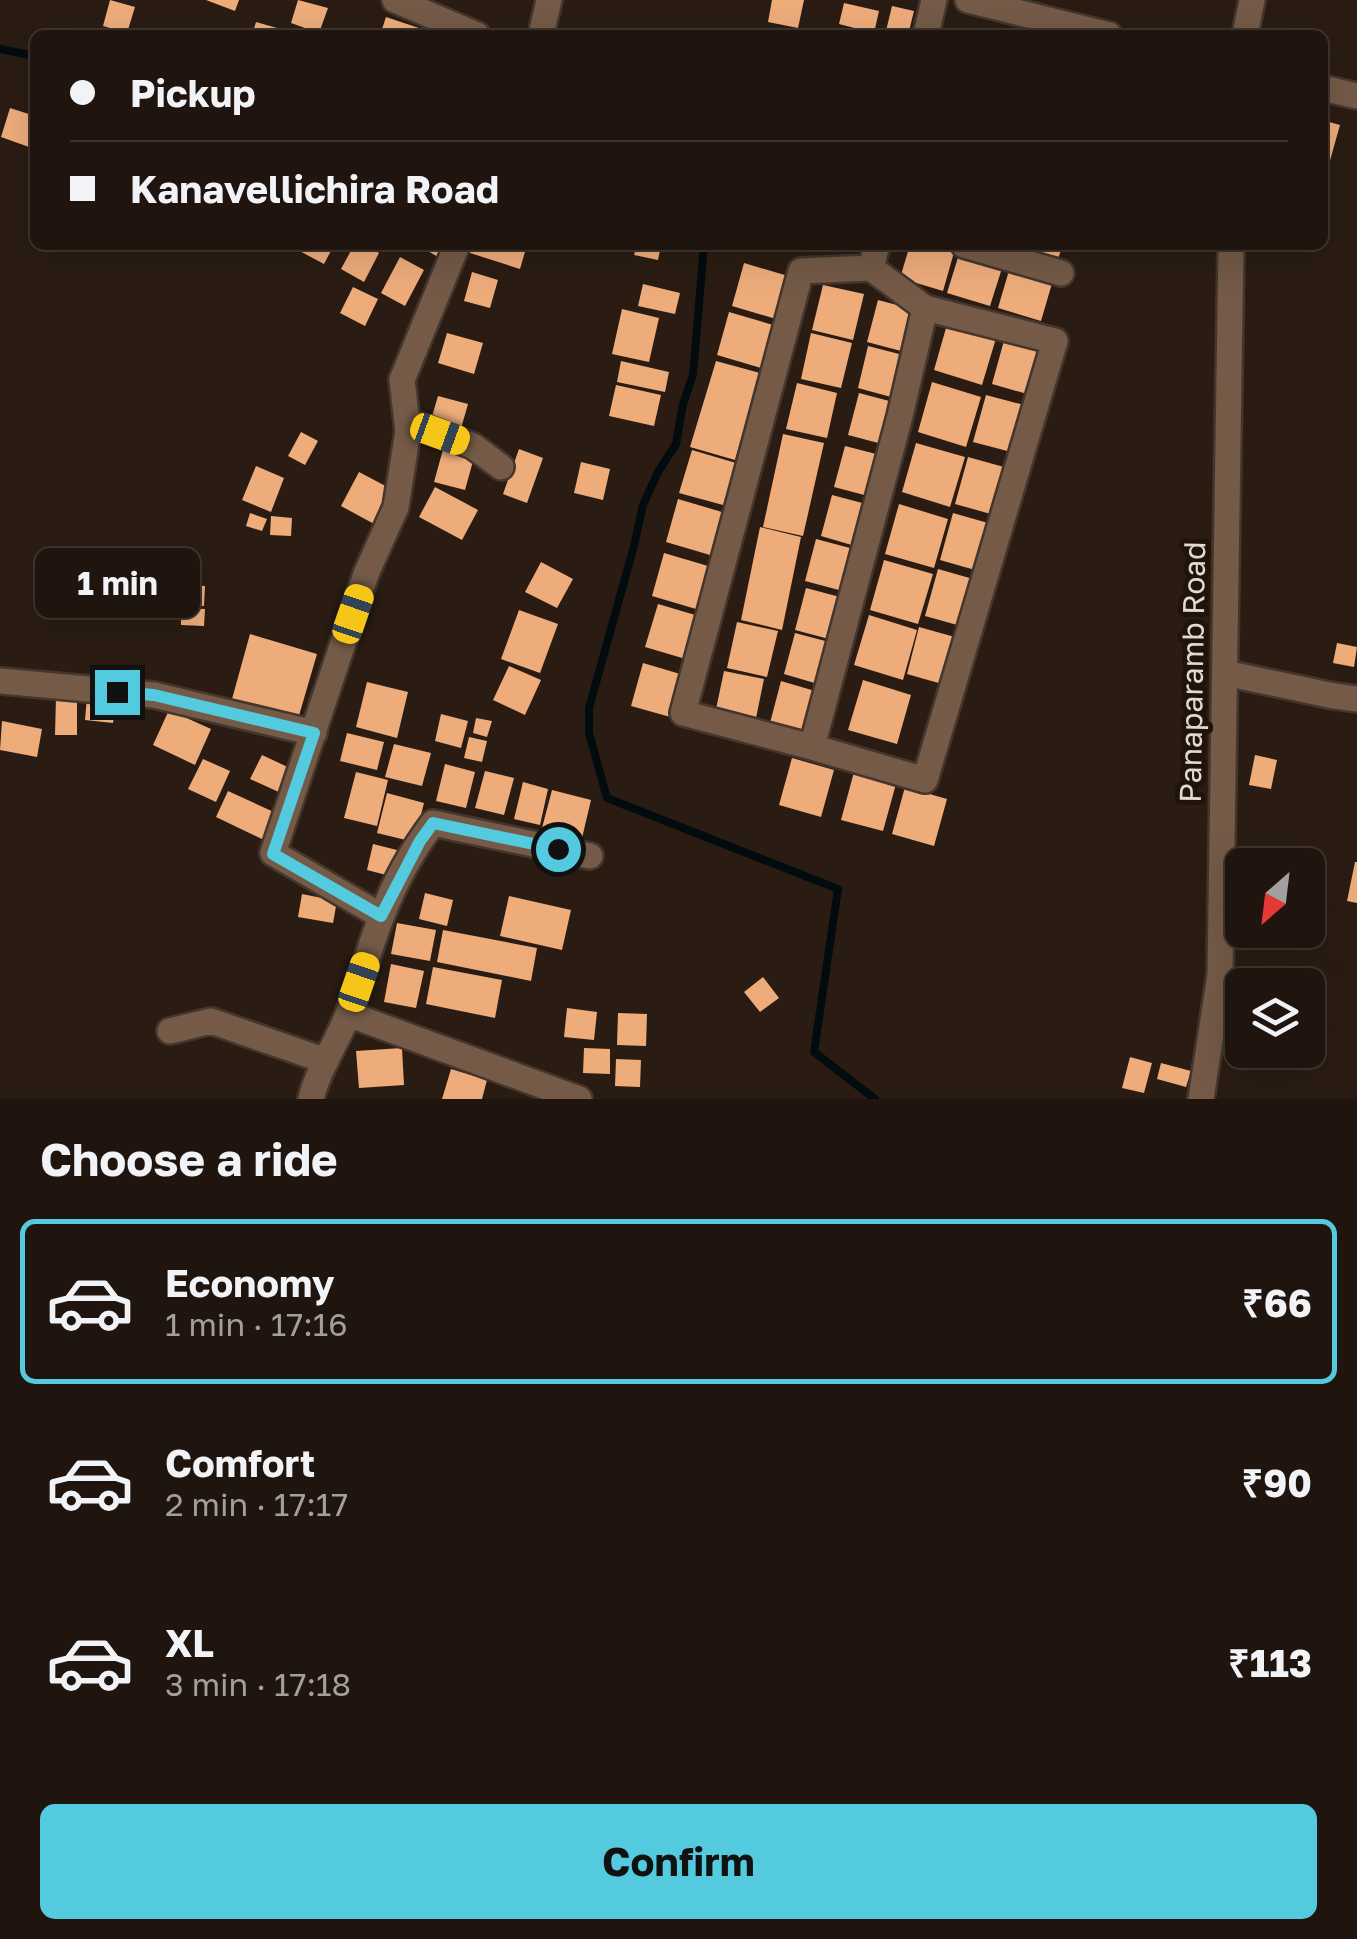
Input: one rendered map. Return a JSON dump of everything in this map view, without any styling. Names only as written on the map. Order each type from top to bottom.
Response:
[{"type":"street","points":[[395,0],[466,30]]},
{"type":"street","points":[[542,30],[550,0]]},
{"type":"street","points":[[927,30],[934,0]]},
{"type":"street","points":[[968,0],[998,4],[1091,30]]},
{"type":"street","points":[[1246,30],[1252,0]]},
{"type":"street","points":[[1328,89],[1357,96]]},
{"type":"street","points":[[381,916],[273,854],[366,574],[396,507],[408,431],[402,380],[455,250]]},
{"type":"street","points":[[981,250],[1061,273]]},
{"type":"street","name":"Panaparamb Road","points":[[1202,1099],[1220,974],[1232,250]]},
{"type":"street","points":[[874,257],[925,308],[1055,340],[925,780],[683,713],[802,271],[874,257]]},
{"type":"street","points":[[812,747],[925,308]]},
{"type":"street","points":[[406,422],[472,446],[500,467]]},
{"type":"street","points":[[1225,674],[1357,699]]},
{"type":"street","points":[[0,681],[154,695],[314,733]]},
{"type":"street","points":[[311,1099],[316,1077],[348,1014],[381,916],[433,823],[590,856]]},
{"type":"street","points":[[348,1014],[579,1099]]},
{"type":"street","points":[[170,1030],[210,1021],[326,1061]]},
{"type":"building","points":[[110,0],[135,7],[128,30],[103,26]]},
{"type":"building","points":[[206,0],[239,0],[235,11]]},
{"type":"building","points":[[298,0],[328,8],[320,30],[291,23]]},
{"type":"building","points":[[772,0],[804,0],[798,28],[768,22]]},
{"type":"building","points":[[844,3],[879,11],[875,30],[839,24]]},
{"type":"building","points":[[892,6],[914,11],[909,30],[886,30]]},
{"type":"building","points":[[386,17],[425,30],[382,30]]},
{"type":"building","points":[[256,22],[284,30],[254,30]]},
{"type":"building","points":[[10,108],[30,114],[29,147],[1,137]]},
{"type":"building","points":[[1328,122],[1340,125],[1328,164]]},
{"type":"building","points":[[298,250],[331,250],[324,264]]},
{"type":"building","points":[[351,250],[379,253],[364,282],[341,269]]},
{"type":"building","points":[[426,250],[444,250],[440,258]]},
{"type":"building","points":[[468,250],[526,250],[520,269]]},
{"type":"building","points":[[636,250],[660,250],[658,260],[634,255]]},
{"type":"building","points":[[908,250],[955,250],[943,291],[900,278]]},
{"type":"building","points":[[1013,250],[1061,250],[1056,264]]},
{"type":"building","points":[[960,251],[1003,265],[990,306],[947,293]]},
{"type":"building","points":[[400,257],[424,270],[405,306],[381,293]]},
{"type":"building","points":[[744,263],[788,276],[776,319],[732,306]]},
{"type":"building","points":[[1010,267],[1053,280],[1041,321],[998,308]]},
{"type":"building","points":[[472,272],[498,280],[490,308],[464,301]]},
{"type":"building","points":[[643,284],[680,293],[675,314],[638,306]]},
{"type":"building","points":[[823,285],[864,294],[853,340],[812,330]]},
{"type":"building","points":[[353,287],[378,299],[365,326],[340,313]]},
{"type":"building","points":[[878,300],[912,309],[901,351],[867,342]]},
{"type":"building","points":[[622,309],[659,318],[649,362],[612,354]]},
{"type":"building","points":[[729,312],[773,325],[761,368],[717,355]]},
{"type":"building","points":[[948,321],[997,335],[982,385],[934,370]]},
{"type":"building","points":[[447,333],[483,343],[474,374],[438,363]]},
{"type":"building","points":[[811,333],[852,343],[841,388],[801,379]]},
{"type":"building","points":[[1005,337],[1049,350],[1034,396],[992,384]]},
{"type":"building","points":[[868,346],[903,355],[891,397],[858,388]]},
{"type":"building","points":[[621,361],[669,372],[665,392],[617,382]]},
{"type":"building","points":[[716,361],[760,373],[735,460],[690,447]]},
{"type":"building","points":[[932,382],[981,397],[966,447],[918,432]]},
{"type":"building","points":[[797,383],[837,393],[827,438],[786,429]]},
{"type":"building","points":[[616,385],[661,395],[654,426],[609,416]]},
{"type":"building","points":[[859,393],[893,402],[882,444],[848,435]]},
{"type":"building","points":[[986,395],[1028,406],[1015,453],[973,442]]},
{"type":"building","points":[[438,396],[468,404],[460,432],[430,423]]},
{"type":"building","points":[[301,432],[318,441],[305,465],[288,456]]},
{"type":"building","points":[[783,434],[824,443],[803,536],[763,527]]},
{"type":"building","points":[[916,443],[965,457],[950,507],[902,492]]},
{"type":"building","points":[[444,446],[475,454],[465,490],[434,482]]},
{"type":"building","points":[[845,446],[880,455],[868,496],[834,487]]},
{"type":"building","points":[[519,449],[543,458],[527,503],[503,494]]},
{"type":"building","points":[[692,450],[736,463],[723,505],[679,493]]},
{"type":"building","points":[[968,457],[1011,469],[998,516],[955,504]]},
{"type":"building","points":[[581,462],[610,469],[603,500],[574,493]]},
{"type":"building","points":[[256,466],[284,478],[271,512],[242,500]]},
{"type":"building","points":[[359,472],[395,491],[376,525],[341,506]]},
{"type":"building","points":[[435,487],[478,510],[462,540],[419,517]]},
{"type":"building","points":[[832,495],[866,504],[855,546],[821,536]]},
{"type":"building","points":[[678,499],[722,512],[710,555],[666,542]]},
{"type":"building","points":[[899,504],[948,519],[934,568],[885,554]]},
{"type":"building","points":[[250,513],[267,519],[262,531],[246,526]]},
{"type":"building","points":[[953,513],[995,525],[982,572],[940,560]]},
{"type":"building","points":[[271,516],[292,518],[291,536],[270,535]]},
{"type":"building","points":[[760,527],[801,537],[782,630],[741,620]]},
{"type":"building","points":[[816,539],[850,548],[839,590],[805,581]]},
{"type":"building","points":[[664,553],[708,566],[696,609],[652,596]]},
{"type":"building","points":[[884,560],[933,574],[918,624],[870,610]]},
{"type":"building","points":[[541,562],[573,579],[557,608],[525,592]]},
{"type":"building","points":[[938,569],[980,581],[968,628],[925,616]]},
{"type":"building","points":[[184,585],[205,586],[204,606],[182,604]]},
{"type":"building","points":[[806,588],[840,597],[829,639],[795,630]]},
{"type":"building","points":[[658,604],[702,617],[689,660],[645,647]]},
{"type":"building","points":[[181,608],[205,609],[204,626],[181,625]]},
{"type":"building","points":[[519,610],[558,624],[540,673],[501,659]]},
{"type":"building","points":[[869,615],[917,630],[903,680],[854,665]]},
{"type":"building","points":[[737,622],[778,631],[767,677],[727,668]]},
{"type":"building","points":[[919,627],[962,639],[949,686],[907,674]]},
{"type":"building","points":[[795,633],[829,642],[818,684],[784,674]]},
{"type":"building","points":[[250,634],[317,654],[298,719],[232,699]]},
{"type":"building","points":[[1337,643],[1357,647],[1354,667],[1333,663]]},
{"type":"building","points":[[643,663],[687,676],[674,718],[631,706]]},
{"type":"building","points":[[509,666],[541,680],[525,715],[493,700]]},
{"type":"building","points":[[724,671],[764,679],[756,718],[716,709]]},
{"type":"building","points":[[863,680],[911,695],[897,744],[848,730]]},
{"type":"building","points":[[781,681],[815,691],[804,732],[770,723]]},
{"type":"building","points":[[367,682],[408,692],[397,738],[356,727]]},
{"type":"building","points":[[56,696],[77,697],[77,735],[55,735]]},
{"type":"building","points":[[87,697],[116,700],[113,723],[85,720]]},
{"type":"building","points":[[169,710],[211,729],[195,765],[153,745]]},
{"type":"building","points":[[441,714],[468,721],[461,748],[435,741]]},
{"type":"building","points":[[476,718],[492,721],[487,737],[473,733]]},
{"type":"building","points":[[2,721],[42,729],[37,757],[0,750]]},
{"type":"building","points":[[347,733],[384,742],[377,770],[340,761]]},
{"type":"building","points":[[469,737],[487,741],[482,762],[464,758]]},
{"type":"building","points":[[394,744],[431,753],[422,786],[385,777]]},
{"type":"building","points":[[262,755],[292,769],[281,793],[250,779]]},
{"type":"building","points":[[1255,755],[1277,760],[1271,789],[1249,785]]},
{"type":"building","points":[[792,758],[834,770],[821,817],[779,805]]},
{"type":"building","points":[[203,759],[230,771],[216,802],[188,789]]},
{"type":"building","points":[[445,764],[475,772],[466,808],[436,801]]},
{"type":"building","points":[[485,771],[514,778],[504,815],[475,808]]},
{"type":"building","points":[[356,772],[388,780],[377,826],[344,818]]},
{"type":"building","points":[[854,772],[896,784],[883,831],[841,820]]},
{"type":"building","points":[[523,782],[548,789],[540,825],[514,819]]},
{"type":"building","points":[[905,787],[947,799],[934,846],[892,834]]},
{"type":"building","points":[[552,790],[591,800],[582,838],[542,828]]},
{"type":"building","points":[[228,791],[276,813],[264,840],[216,817]]},
{"type":"building","points":[[387,793],[424,803],[414,842],[377,833]]},
{"type":"building","points":[[373,844],[401,851],[394,877],[367,870]]},
{"type":"building","points":[[1357,862],[1357,903],[1347,901]]},
{"type":"building","points":[[425,893],[453,900],[447,926],[419,919]]},
{"type":"building","points":[[302,894],[337,901],[333,923],[298,917]]},
{"type":"building","points":[[509,896],[571,910],[562,950],[500,936]]},
{"type":"building","points":[[397,923],[436,930],[430,961],[391,954]]},
{"type":"building","points":[[443,930],[537,948],[531,981],[437,962]]},
{"type":"building","points":[[391,964],[424,971],[416,1008],[384,1002]]},
{"type":"building","points":[[433,967],[502,980],[495,1018],[426,1004]]},
{"type":"building","points":[[763,977],[779,998],[760,1012],[744,992]]},
{"type":"building","points":[[567,1008],[597,1012],[594,1040],[564,1037]]},
{"type":"building","points":[[618,1013],[647,1014],[646,1046],[617,1045]]},
{"type":"building","points":[[402,1048],[404,1085],[359,1088],[356,1051]]},
{"type":"building","points":[[584,1048],[610,1049],[610,1074],[583,1073]]},
{"type":"building","points":[[1130,1057],[1152,1063],[1144,1093],[1122,1088]]},
{"type":"building","points":[[616,1059],[641,1060],[640,1087],[615,1086]]},
{"type":"building","points":[[1161,1063],[1191,1071],[1186,1087],[1157,1079]]},
{"type":"building","points":[[451,1069],[487,1080],[482,1099],[442,1099]]},
{"type":"waterway","points":[[0,49],[30,55]]},
{"type":"waterway","points":[[704,250],[693,375],[676,444],[643,505],[589,708],[589,733],[607,798],[838,889],[814,1052],[875,1099]]},
{"type":"route","points":[[117,692],[154,695],[314,733],[273,854],[381,916],[433,823],[558,849]]}]
